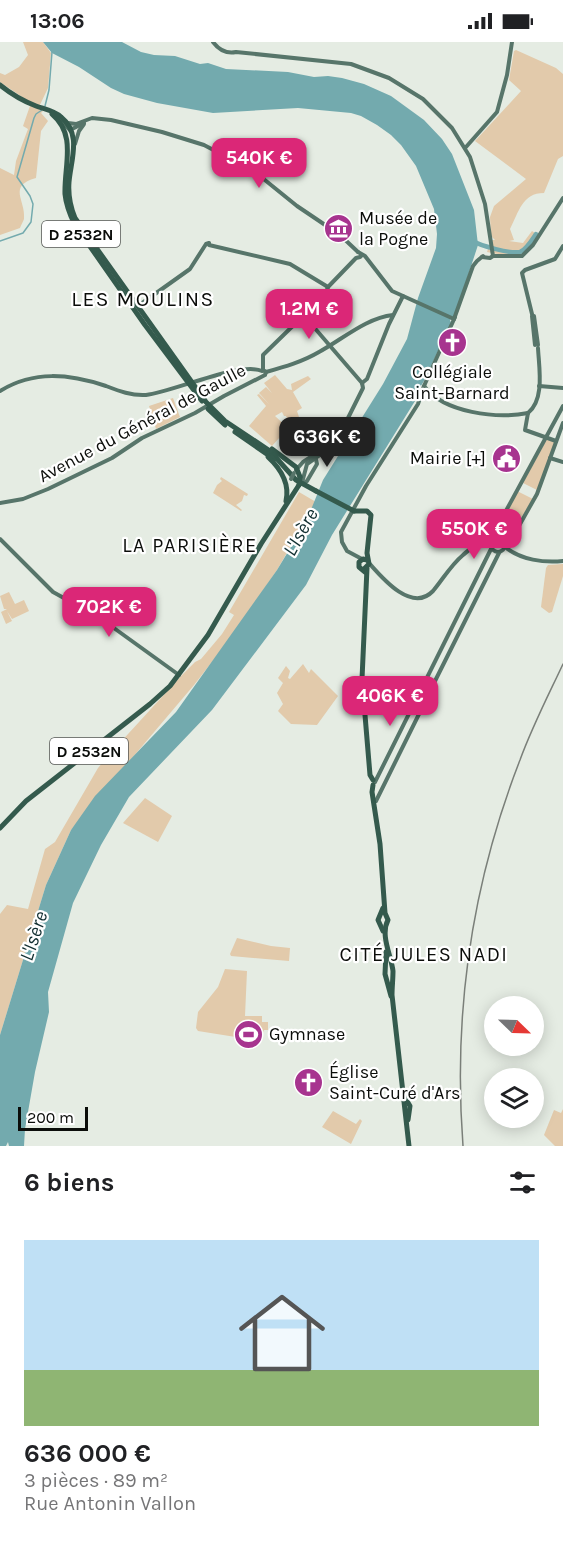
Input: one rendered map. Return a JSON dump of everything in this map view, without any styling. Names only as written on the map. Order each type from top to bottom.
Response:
[{"type":"main road","points":[[213,42],[221,50],[229,52],[346,63],[389,78],[419,96],[440,114],[466,147],[485,204],[490,253]]},
{"type":"main road","points":[[466,147],[497,112],[507,75],[512,42]]},
{"type":"main road","points":[[0,85],[34,105],[59,115],[68,123],[74,124],[89,119],[125,123],[204,145],[255,172],[297,206],[337,233],[359,255],[369,260],[391,291],[454,320]]},
{"type":"main road","points":[[45,110],[67,129],[72,130],[86,122],[100,119]]},
{"type":"main road","name":"D 2532N","points":[[58,119],[68,141],[65,186],[68,210],[75,225],[219,420],[280,470],[288,488],[285,506]]},
{"type":"main road","points":[[74,145],[79,131],[86,122]]},
{"type":"main road","name":"D 2532N","points":[[68,123],[72,130],[74,145],[69,189],[73,211],[84,232],[135,307]]},
{"type":"main road","points":[[504,549],[501,538],[463,554],[430,593],[420,599],[403,595],[374,570],[348,552],[341,539],[341,532],[358,499],[418,404],[454,320],[475,262],[490,253],[522,256],[531,248],[563,198]]},
{"type":"main road","points":[[135,307],[189,270],[208,246],[290,264],[306,272],[327,289]]},
{"type":"main road","points":[[556,441],[525,430],[528,413],[534,406],[540,386],[540,372],[533,316],[522,273],[555,259],[563,246]]},
{"type":"main road","points":[[263,372],[264,355],[306,314],[359,255]]},
{"type":"main road","points":[[299,484],[307,464],[325,447],[346,421],[403,296]]},
{"type":"main road","points":[[306,314],[329,346],[363,383]]},
{"type":"main road","points":[[0,390],[18,381],[44,375],[91,382],[138,395],[150,394],[242,369],[253,368],[263,372],[293,364],[383,316],[393,315]]},
{"type":"main road","name":"Avenue du Général de Gaulle","points":[[0,503],[23,499],[48,489],[112,458],[142,438],[208,406],[263,372]]},
{"type":"main road","points":[[540,386],[563,388]]},
{"type":"main road","points":[[424,390],[468,412],[528,413]]},
{"type":"main road","name":"D 2532N","points":[[0,828],[36,793],[157,698],[179,675],[208,635],[299,484],[296,471],[290,463],[264,444],[225,421],[208,406]]},
{"type":"main road","points":[[374,782],[418,698],[495,531],[563,406]]},
{"type":"main road","points":[[375,802],[504,549],[537,493],[563,423]]},
{"type":"main road","points":[[255,440],[274,454],[299,484],[366,517],[369,527],[364,564],[362,679],[369,756],[374,782],[384,903],[383,915],[378,921],[384,925],[387,958],[393,970],[391,988],[406,1103],[409,1146]]},
{"type":"main road","points":[[257,449],[272,457],[286,469]]},
{"type":"main road","points":[[290,463],[303,462],[315,456]]},
{"type":"main road","points":[[288,488],[309,478],[317,464],[315,456]]},
{"type":"main road","points":[[550,458],[563,462]]},
{"type":"main road","points":[[288,488],[291,479],[303,462]]},
{"type":"main road","points":[[309,478],[313,489]]},
{"type":"main road","points":[[0,538],[53,592],[99,618],[179,675]]},
{"type":"main road","points":[[491,543],[545,563],[563,561]]},
{"type":"main road","points":[[418,698],[425,701]]},
{"type":"main road","points":[[414,705],[421,710]]},
{"type":"main road","points":[[374,782],[380,785],[385,784]]},
{"type":"shaded area","points":[[23,42],[43,42],[51,53],[48,88],[38,109],[43,111],[41,113],[48,121],[41,131],[36,178],[27,181],[20,189],[24,220],[20,228],[0,235],[0,168],[14,175],[16,161],[28,129],[23,126],[31,103],[0,82],[0,73],[5,75],[19,67],[28,55]]},
{"type":"shaded area","points":[[516,50],[556,68],[563,74],[563,156],[558,159],[544,193],[531,196],[522,205],[510,229],[514,240],[509,241],[523,243],[532,231],[538,235],[533,243],[522,252],[504,255],[487,252],[491,240],[495,240],[491,236],[490,217],[494,206],[526,179],[475,141],[521,91],[509,80]]},
{"type":"shaded area","points":[[275,375],[287,389],[292,390],[291,384],[308,376],[311,379],[293,392],[302,408],[297,411],[299,417],[297,423],[289,424],[282,412],[275,416],[288,428],[272,446],[249,426],[266,406],[257,395],[259,394],[269,404],[259,393],[266,387],[272,393],[264,383]]},
{"type":"shaded area","points":[[173,398],[180,417],[156,429],[149,406]]},
{"type":"shaded area","points":[[547,439],[555,442],[537,490],[523,483]]},
{"type":"shaded area","points":[[221,477],[248,494],[244,495],[242,501],[236,505],[241,511],[213,493],[222,481]]},
{"type":"shaded area","points":[[517,491],[533,499],[506,542],[504,538],[495,537],[496,530]]},
{"type":"shaded area","points":[[299,492],[316,502],[277,570],[229,640],[194,685],[71,830],[46,885],[0,1035],[0,914],[7,905],[28,909],[45,849],[55,842],[98,768],[107,757],[222,634],[234,615],[229,612]]},
{"type":"shaded area","points":[[563,564],[563,576],[552,612],[549,613],[541,607],[546,568],[548,565]]},
{"type":"shaded area","points":[[9,592],[15,604],[24,600],[29,611],[12,619],[7,611],[12,621],[6,624],[1,612],[7,609],[4,609],[0,596]]},
{"type":"shaded area","points":[[303,664],[309,673],[311,669],[338,696],[317,725],[291,724],[278,711],[283,704],[277,693],[283,683],[278,678],[286,666],[290,671],[288,678],[290,679]]},
{"type":"shaded area","points":[[145,798],[172,816],[158,842],[123,823]]},
{"type":"shaded area","points":[[237,938],[290,948],[289,961],[231,956]]},
{"type":"shaded area","points":[[225,969],[247,971],[245,1016],[262,1016],[262,1022],[268,1022],[268,1030],[264,1030],[260,1041],[198,1031],[196,1028],[198,1012],[218,987]]},
{"type":"shaded area","points":[[563,1109],[563,1146],[555,1146],[544,1135],[554,1110],[561,1113]]},
{"type":"shaded area","points":[[333,1111],[356,1124],[360,1119],[362,1121],[351,1144],[322,1127]]},
{"type":"water","name":"L'Isère","points":[[43,42],[122,42],[141,52],[175,56],[226,69],[288,72],[314,77],[342,78],[364,84],[391,96],[424,120],[442,139],[452,154],[474,210],[478,245],[455,315],[450,320],[451,323],[424,381],[413,399],[415,401],[332,535],[306,585],[212,710],[129,797],[101,845],[73,903],[48,992],[49,1012],[35,1072],[24,1146],[9,1146],[8,1142],[6,1146],[0,1146],[0,1035],[46,885],[71,830],[95,796],[176,712],[277,570],[306,522],[323,480],[383,384],[407,339],[418,298],[436,248],[437,234],[434,209],[416,166],[391,135],[361,116],[298,108],[213,113],[157,103],[111,88],[52,53]]},
{"type":"waterway","points":[[45,106],[49,90],[52,52]]},
{"type":"waterway","points":[[0,241],[23,233],[31,222],[33,204],[17,177],[34,118],[42,110]]},
{"type":"waterway","points":[[473,241],[496,249],[520,252],[527,247],[536,234]]},
{"type":"railway","points":[[463,1146],[461,1047],[464,998],[478,901],[503,806],[530,736],[563,664]]},
{"type":"place","name":"Musée de la Pogne","points":[[338,228]]},
{"type":"place","name":"Collégiale Saint-Barnard","points":[[452,343]]},
{"type":"place","name":"Mairie [+]","points":[[507,458]]},
{"type":"place","name":"Gymnase","points":[[248,1034]]},
{"type":"place","name":"Église Saint-Curé d'Ars","points":[[308,1082]]},
{"type":"district","name":"LES MOULINS","points":[[143,299]]},
{"type":"district","name":"LA PARISIÈRE","points":[[190,545]]},
{"type":"district","name":"CITÉ JULES NADI","points":[[424,954]]}]
